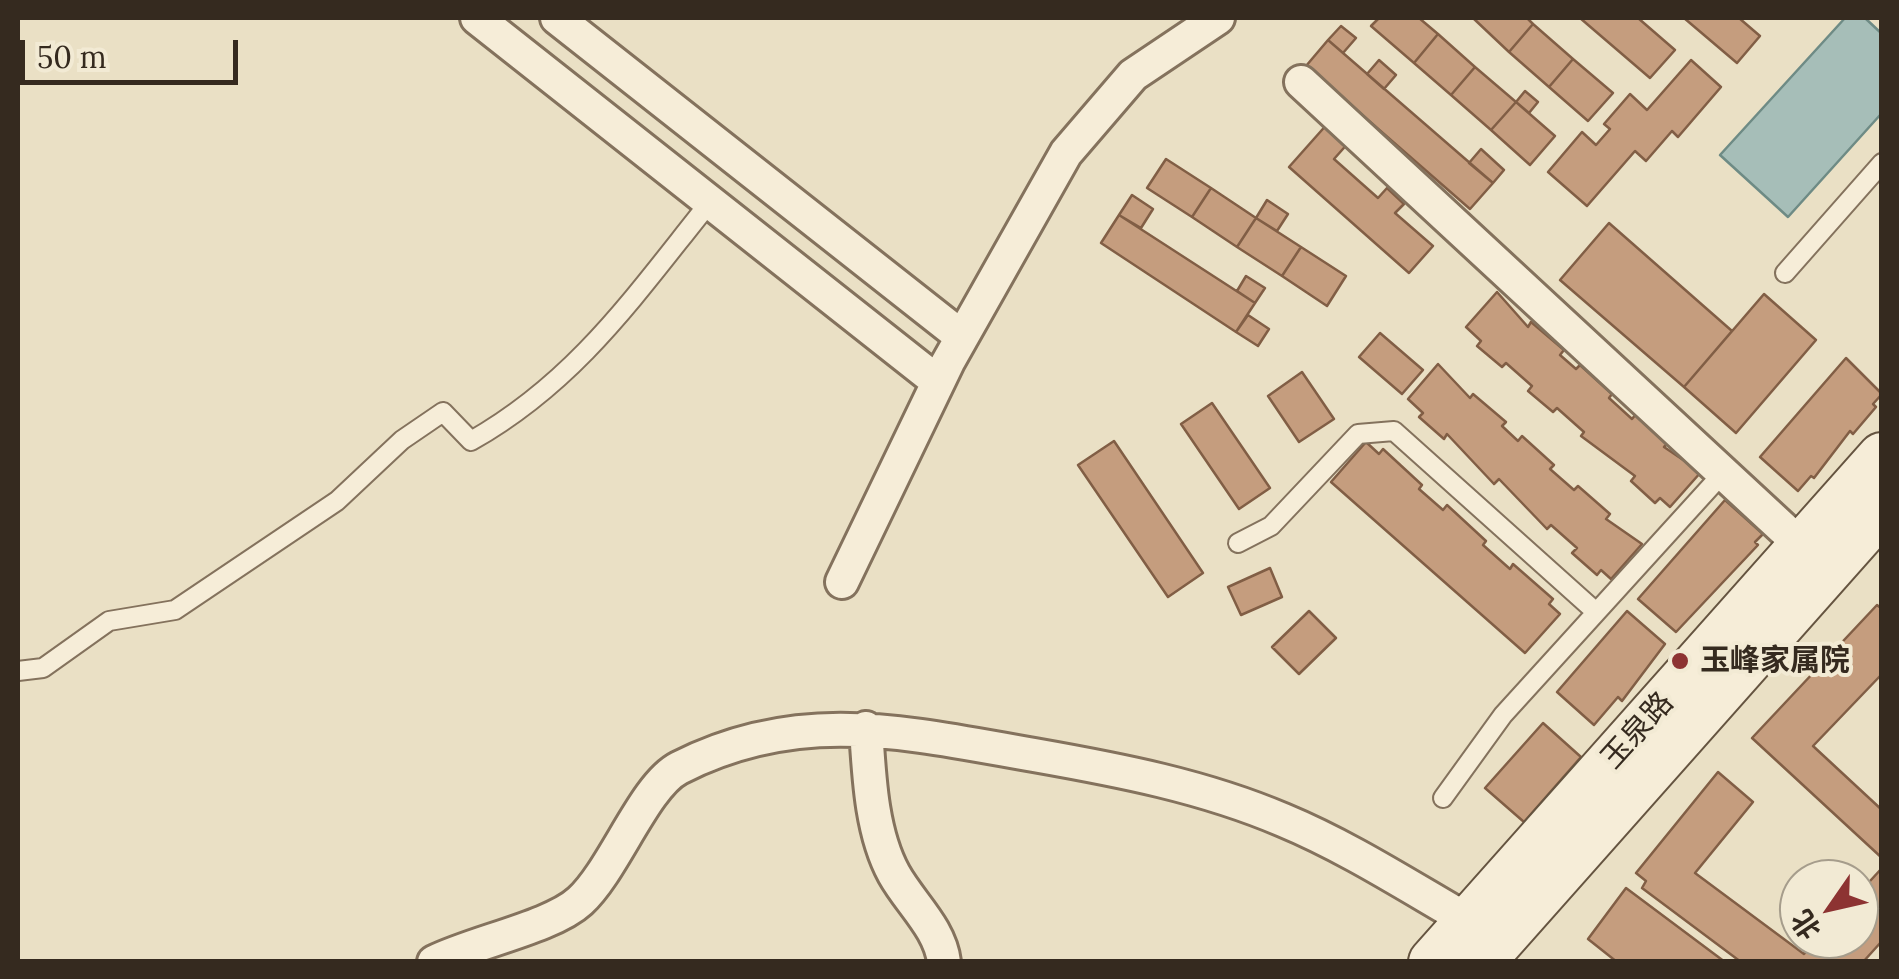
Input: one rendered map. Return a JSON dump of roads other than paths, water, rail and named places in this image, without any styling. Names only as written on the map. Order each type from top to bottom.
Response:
[{"type":"main road","name":"玉泉路","points":[[1490,947],[1802,546],[1882,456]]},
{"type":"main road","name":"玉泉路","points":[[1434,962],[1490,947],[1882,509]]},
{"type":"street","points":[[477,18],[938,382]]},
{"type":"street","points":[[558,18],[962,337]]},
{"type":"street","points":[[842,582],[962,337],[1050,180],[1086,126],[1134,75],[1218,18]]},
{"type":"street","points":[[1300,82],[1802,546]]},
{"type":"street","points":[[434,962],[472,943],[550,920],[580,901],[612,861],[656,789],[675,770],[726,747],[759,738],[866,728],[1100,766],[1197,789],[1325,838],[1490,947]]},
{"type":"street","points":[[866,728],[869,774],[884,849],[895,875],[939,940],[944,962]]},
{"type":"lane","points":[[1784,273],[1882,163]]},
{"type":"lane","points":[[18,671],[43,668],[109,620],[176,610],[313,518],[402,440],[442,412],[470,441],[508,420],[585,355],[710,202]]},
{"type":"lane","points":[[1238,543],[1270,526],[1358,434],[1374,429],[1394,431],[1596,612]]},
{"type":"lane","points":[[1443,798],[1502,715],[1723,473]]},
{"type":"water","points":[[1845,18],[1865,18],[1881,33],[1881,114],[1788,217],[1720,155]]},
{"type":"place","name":"玉峰家属院","points":[[1680,661]]}]
